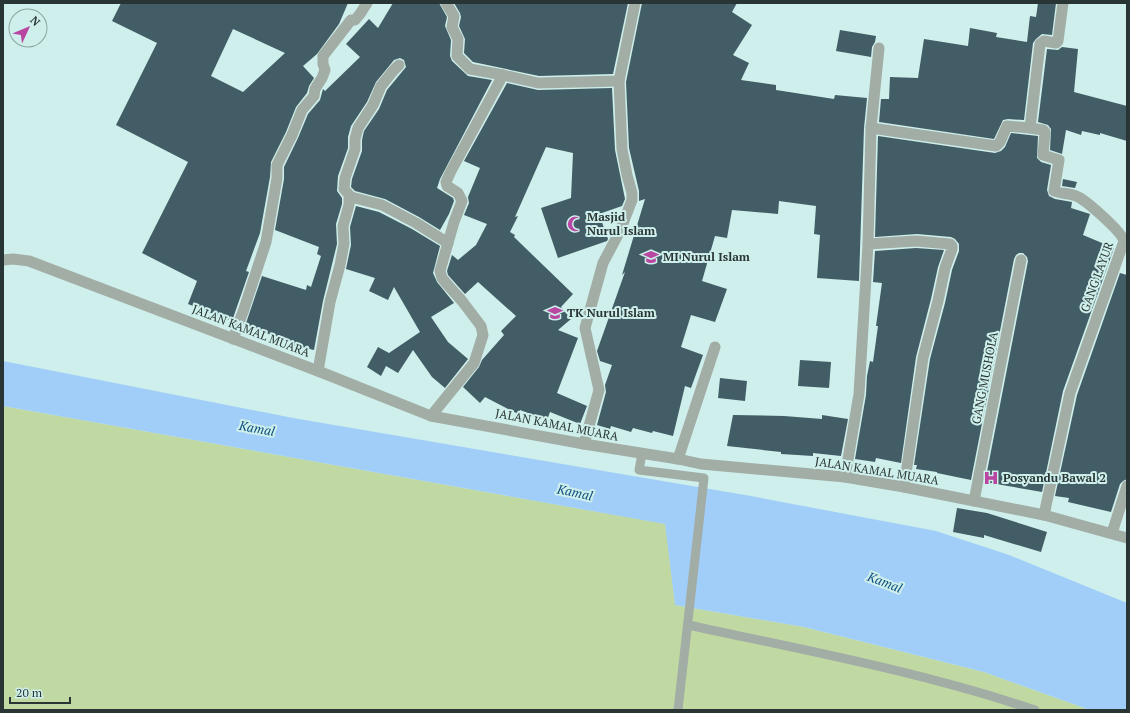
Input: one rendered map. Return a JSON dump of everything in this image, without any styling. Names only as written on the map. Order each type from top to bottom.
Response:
[{"type":"street","points":[[233,338],[266,242],[277,178],[277,165],[292,135],[302,110],[314,96],[315,89],[322,78],[325,70],[323,56],[352,20],[355,20],[360,14],[367,3]]},
{"type":"street","points":[[446,3],[454,16],[452,27],[458,39],[457,56],[470,69],[538,83],[619,81]]},
{"type":"street","points":[[584,444],[599,390],[586,328],[603,263],[620,231],[632,200],[632,193],[622,149],[619,81],[635,3]]},
{"type":"street","points":[[871,128],[996,146],[1000,142],[1007,126],[1030,128],[1040,44],[1044,42],[1056,43],[1058,41],[1063,3]]},
{"type":"street","points":[[845,477],[859,394],[868,244],[871,128],[879,48]]},
{"type":"street","points":[[400,65],[381,86],[373,105],[358,128],[355,139],[355,149],[344,178],[344,189],[351,197],[382,205],[421,225],[448,243]]},
{"type":"street","points":[[431,416],[474,363],[483,335],[481,326],[442,278],[440,271],[454,222],[462,201],[458,193],[447,186],[446,182],[503,75]]},
{"type":"street","name":"GANG LAYUR","points":[[1030,128],[1043,130],[1045,132],[1043,155],[1059,160],[1054,191],[1077,196],[1096,210],[1124,238],[1070,393],[1044,515]]},
{"type":"street","points":[[318,371],[330,302],[344,244],[343,226],[349,205],[349,199],[351,197]]},
{"type":"street","points":[[868,244],[916,241],[950,244],[952,246],[945,268],[923,358],[904,487]]},
{"type":"street","name":"JALAN KAMAL MUARA","points":[[3,260],[13,259],[29,261],[233,338],[431,416],[702,464],[845,477],[904,487],[1044,515],[1127,538]]},
{"type":"street","name":"GANG MUSHOLA","points":[[974,500],[1021,260]]},
{"type":"street","points":[[678,459],[714,347]]},
{"type":"street","points":[[1112,533],[1127,486]]},
{"type":"lane","points":[[642,454],[639,470],[704,478],[678,710]]},
{"type":"lane","points":[[688,625],[888,668],[1000,698],[1035,710]]},
{"type":"green space","points":[[3,406],[666,524],[675,605],[804,627],[984,672],[1090,710],[3,710]]},
{"type":"water","name":"Kamal","points":[[3,361],[293,418],[745,495],[936,531],[1009,555],[1127,603],[1127,710],[1090,710],[984,672],[804,627],[675,605],[665,524],[3,406]]},
{"type":"building","points":[[121,3],[348,3],[339,24],[317,54],[303,66],[314,78],[307,93],[296,107],[286,132],[271,162],[270,177],[260,233],[246,271],[249,272],[232,321],[188,304],[197,281],[142,253],[188,162],[116,125],[157,43],[112,21]],"holes":[[[233,29],[285,53],[243,92],[211,76]]]},
{"type":"building","points":[[393,3],[439,3],[447,17],[445,26],[451,40],[450,56],[452,61],[468,76],[492,80],[440,179],[437,188],[453,198],[454,201],[440,230],[385,199],[355,191],[351,187],[352,179],[362,151],[364,131],[379,109],[387,90],[406,67],[404,60],[400,58],[394,60],[376,82],[367,102],[351,126],[348,137],[348,148],[338,176],[337,191],[342,198],[342,204],[336,224],[337,244],[323,301],[314,350],[292,345],[292,342],[245,326],[262,276],[306,290],[307,285],[311,287],[321,256],[317,254],[319,247],[275,230],[284,179],[284,167],[308,114],[320,100],[323,89],[325,91],[360,57],[346,44],[369,19],[378,28]]},
{"type":"building","points":[[454,3],[628,3],[613,74],[539,76],[473,62],[464,53],[465,39],[459,26],[461,17]]},
{"type":"building","points":[[642,3],[737,3],[732,12],[752,25],[733,55],[749,63],[741,80],[776,85],[776,90],[834,99],[835,95],[867,98],[864,128],[859,281],[817,278],[820,235],[814,234],[816,206],[779,201],[778,214],[732,210],[727,238],[715,236],[702,281],[727,289],[715,322],[691,315],[681,347],[703,355],[691,388],[685,386],[673,436],[633,428],[631,432],[611,426],[610,429],[597,425],[606,392],[605,385],[612,365],[600,361],[597,351],[625,272],[622,275],[645,199],[639,201],[639,191],[629,148],[626,82]]},
{"type":"building","points":[[1038,3],[1056,3],[1052,35],[1042,34],[1033,43],[1024,120],[1003,120],[994,139],[879,122],[881,99],[889,99],[890,77],[918,78],[924,39],[968,46],[970,28],[997,33],[996,37],[1027,42],[1030,16],[1036,17]]},
{"type":"building","points":[[840,30],[876,36],[872,47],[871,57],[836,51]]},
{"type":"building","points":[[1062,47],[1078,49],[1074,92],[1127,106],[1127,141],[1100,133],[1100,135],[1082,131],[1081,135],[1066,130],[1062,154],[1050,150],[1051,129],[1048,125],[1038,122],[1047,49],[1058,50]]},
{"type":"building","points":[[507,83],[538,90],[612,88],[615,150],[625,199],[622,206],[599,214],[608,239],[607,241],[558,258],[541,208],[571,198],[573,153],[546,147],[515,217],[518,216],[510,232],[515,235],[514,237],[573,294],[561,307],[571,319],[558,330],[578,338],[557,393],[587,406],[580,424],[550,412],[547,420],[520,410],[518,414],[485,397],[480,403],[463,387],[479,367],[482,360],[504,335],[501,331],[516,316],[478,282],[465,294],[448,275],[447,271],[452,255],[458,260],[476,245],[487,224],[464,215],[469,203],[468,197],[480,168],[464,161]]},
{"type":"building","points":[[1011,133],[1038,136],[1037,158],[1041,162],[1051,165],[1047,190],[1049,196],[1055,199],[1072,202],[1071,208],[1090,214],[1083,235],[1114,248],[1063,391],[1042,492],[985,482],[1028,261],[1027,257],[1023,253],[1019,253],[1014,259],[971,480],[916,469],[917,465],[914,465],[930,359],[952,270],[959,251],[959,244],[951,237],[917,234],[875,237],[878,136],[995,153],[1001,151],[1005,147]]},
{"type":"building","points":[[1063,179],[1077,182],[1075,188],[1062,186]]},
{"type":"building","points":[[356,206],[379,212],[412,229],[440,246],[433,273],[437,282],[454,303],[431,317],[448,342],[468,359],[445,388],[432,377],[413,350],[398,373],[386,366],[381,376],[367,367],[378,347],[389,353],[420,332],[394,287],[388,300],[369,291],[375,278],[346,269],[351,245],[350,227]]},
{"type":"building","points":[[916,248],[944,250],[938,267],[916,357],[901,463],[876,458],[875,462],[855,459],[866,395],[867,376],[870,361],[873,362],[878,326],[876,326],[882,283],[873,282],[875,251]]},
{"type":"building","points":[[1120,273],[1127,275],[1127,479],[1120,484],[1111,512],[1068,502],[1069,498],[1055,496],[1077,395]]},
{"type":"building","points":[[800,360],[831,362],[829,388],[798,386]]},
{"type":"building","points":[[720,378],[747,381],[745,401],[718,398]]},
{"type":"building","points":[[733,415],[784,416],[822,419],[822,415],[848,419],[841,456],[813,453],[813,456],[781,454],[781,452],[727,446]]},
{"type":"building","points":[[957,508],[987,513],[1047,532],[1041,552],[984,535],[984,538],[953,532]]},
{"type":"place","name":"Masjid Nurul Islam","points":[[575,224]]},
{"type":"place","name":"MI Nurul Islam","points":[[651,257]]},
{"type":"place","name":"TK Nurul Islam","points":[[555,313]]},
{"type":"place","name":"Posyandu Bawal 2","points":[[991,478]]}]
